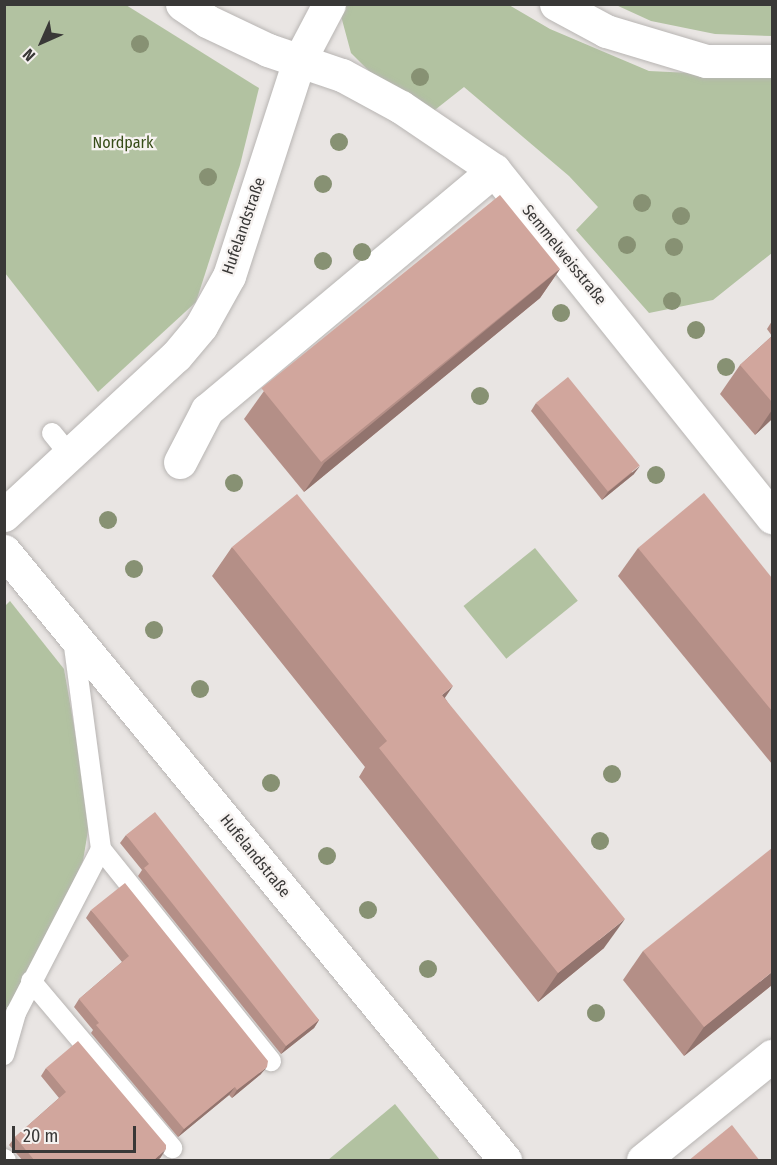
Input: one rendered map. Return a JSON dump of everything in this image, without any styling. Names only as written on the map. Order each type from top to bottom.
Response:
[{"type":"street","name":"Semmelweisstraße","points":[[182,4],[207,21],[299,61],[342,75],[401,107],[494,171],[678,395],[772,517]]},
{"type":"street","name":"Hufelandstraße","points":[[4,515],[61,444],[176,356],[201,326],[229,276],[299,61],[329,4]]},
{"type":"street","points":[[556,4],[606,31],[706,61],[772,61]]},
{"type":"street","points":[[180,462],[207,410],[494,171]]},
{"type":"street","name":"Hufelandstraße","points":[[4,551],[505,1161]]},
{"type":"street","points":[[643,1161],[772,1056]]},
{"type":"lane","points":[[73,634],[101,849],[271,1061]]},
{"type":"lane","points":[[4,1055],[10,1019],[101,849]]},
{"type":"lane","points":[[31,981],[172,1148]]},
{"type":"green space","name":"Nordpark","points":[[5,5],[126,5],[259,88],[240,165],[196,302],[98,392],[5,273]]},
{"type":"green space","points":[[346,5],[509,5],[550,29],[649,71],[772,77],[772,253],[713,300],[649,313],[576,230],[598,207],[569,176],[464,87],[431,113],[372,74],[351,53],[341,16]]},
{"type":"green space","points":[[616,5],[772,5],[772,36],[715,34],[651,21]]},
{"type":"green space","points":[[535,548],[578,601],[506,659],[464,606]]},
{"type":"green space","points":[[10,601],[64,669],[90,818],[83,861],[12,1009],[5,1018],[4,607]]},
{"type":"green space","points":[[395,1104],[440,1160],[328,1160]]},
{"type":"building","points":[[500,195],[560,269],[321,462],[261,388]]},
{"type":"building","points":[[772,336],[772,402],[740,365]]},
{"type":"building","points":[[568,377],[640,466],[608,491],[536,403]]},
{"type":"building","points":[[704,493],[772,578],[772,711],[638,548]]},
{"type":"building","points":[[297,494],[453,686],[442,695],[625,919],[558,973],[379,748],[387,741],[232,547]]},
{"type":"building","points":[[155,812],[319,1020],[286,1046],[144,868],[149,864],[126,835]]},
{"type":"building","points":[[772,848],[772,972],[704,1027],[643,951]]},
{"type":"building","points":[[125,883],[268,1061],[267,1067],[237,1090],[235,1087],[184,1129],[96,1025],[99,1023],[79,999],[129,956],[91,910]]},
{"type":"building","points":[[78,1041],[166,1145],[166,1149],[153,1161],[35,1161],[15,1137],[66,1092],[46,1068]]},
{"type":"building","points":[[732,1125],[760,1161],[688,1161]]}]
